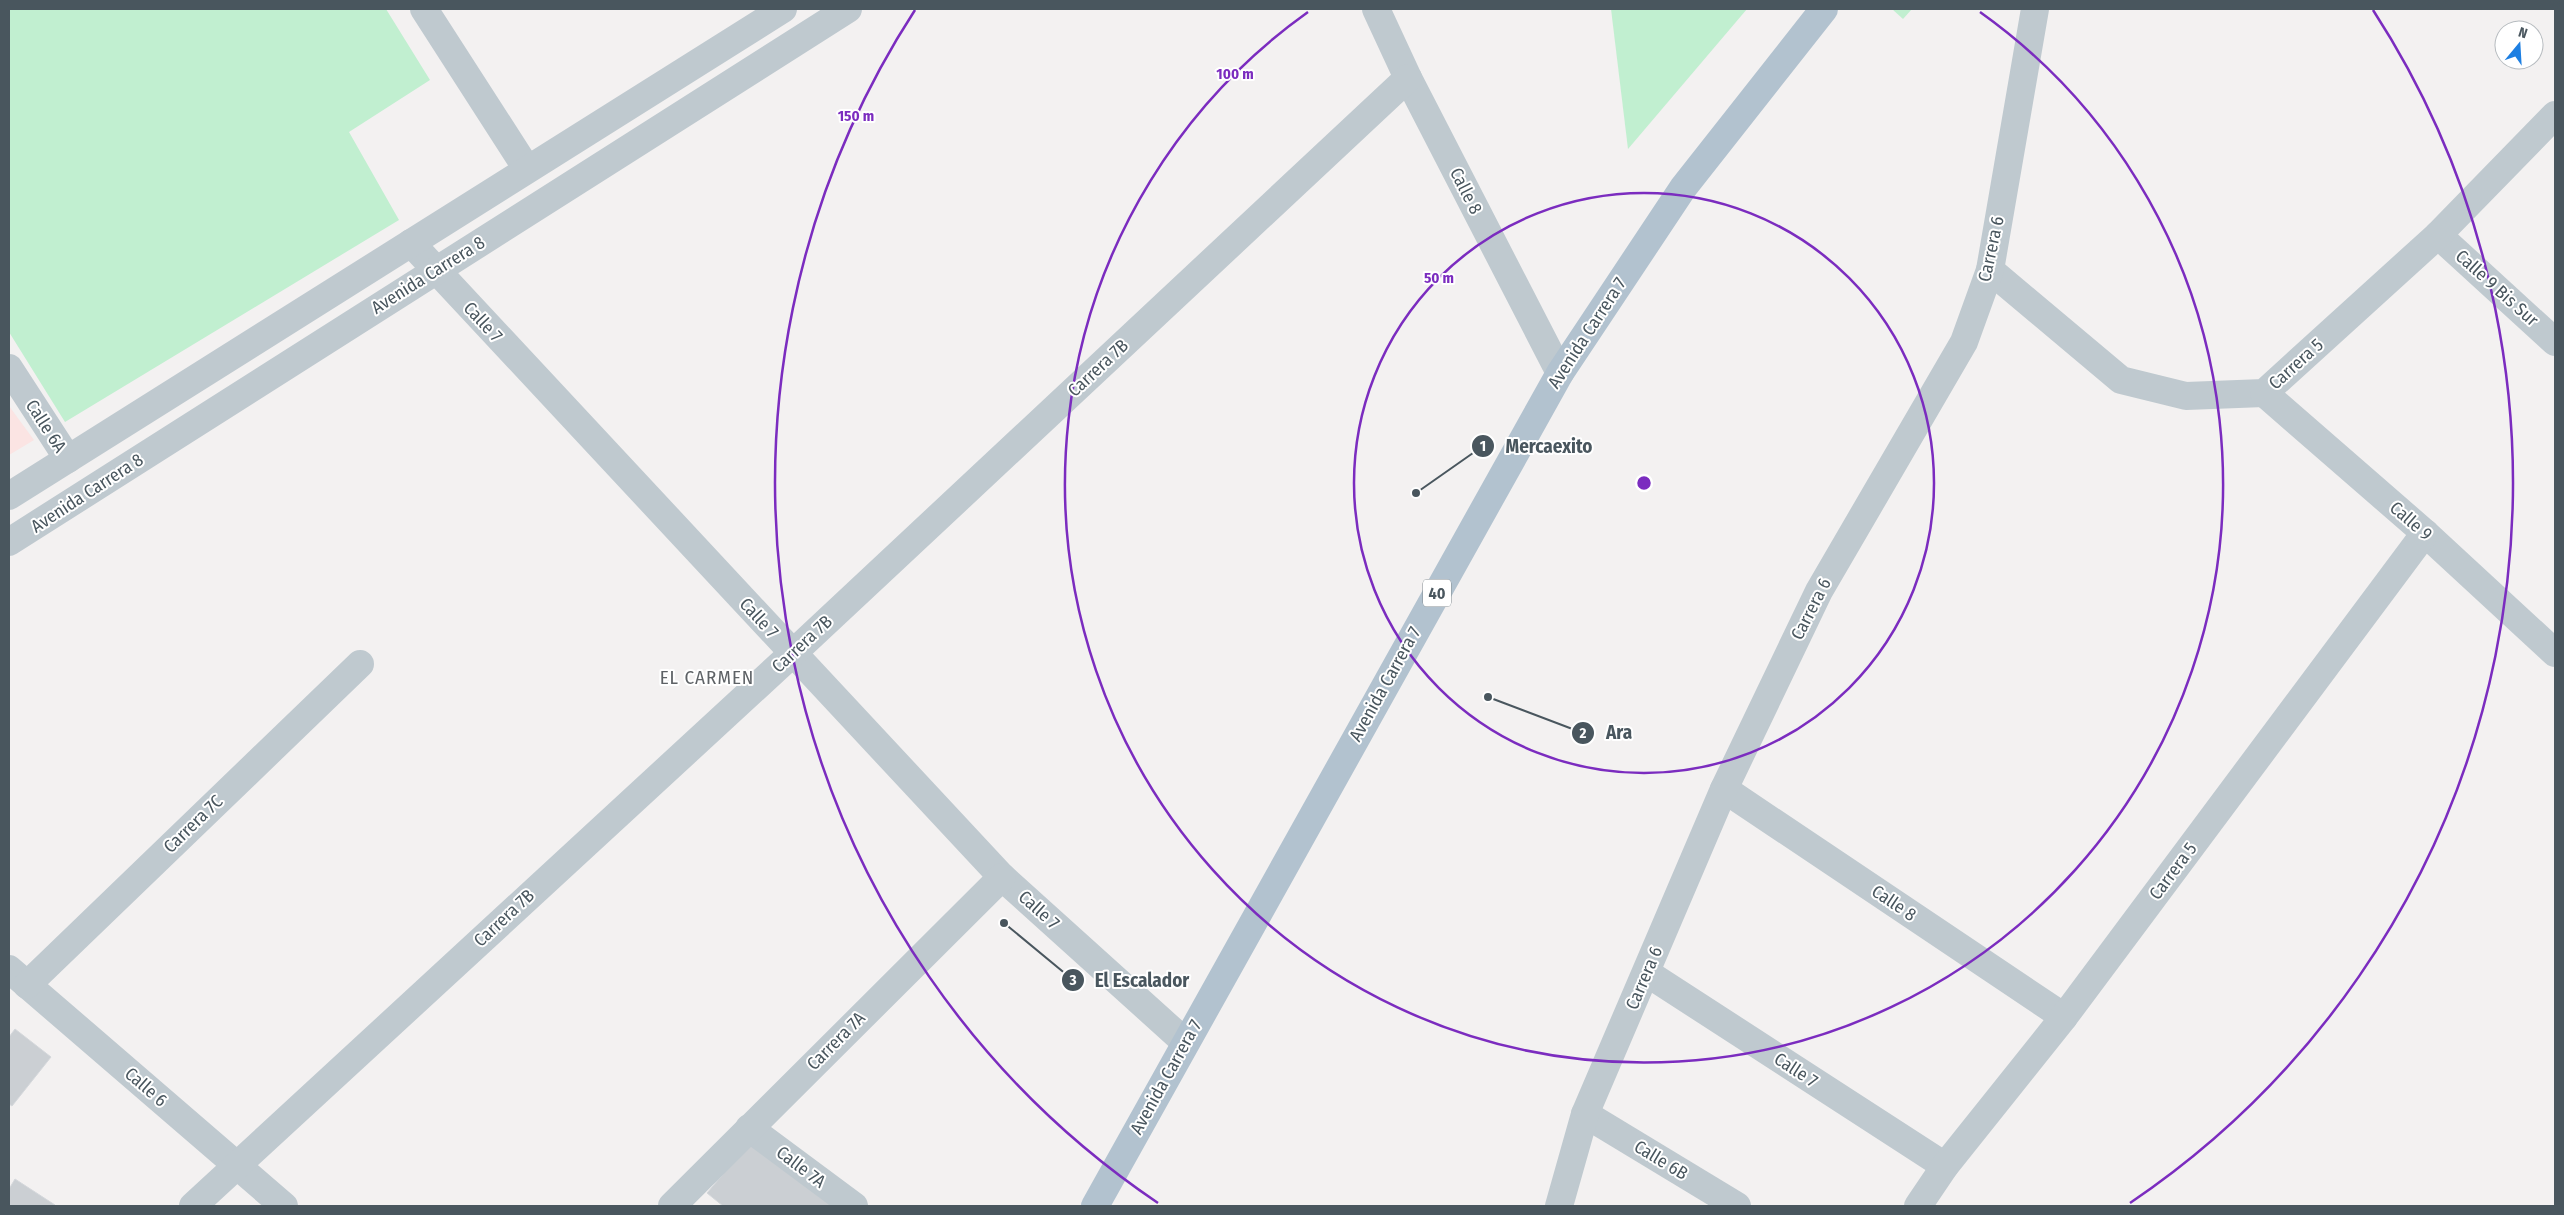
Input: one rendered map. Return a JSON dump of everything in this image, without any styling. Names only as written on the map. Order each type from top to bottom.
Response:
[{"type":"main road","name":"Avenida Carrera 7","points":[[1095,1206],[1560,373],[1683,188],[1824,9]]},
{"type":"street","points":[[424,9],[527,169]]},
{"type":"street","name":"Avenida Carrera 8","points":[[9,496],[783,9]]},
{"type":"street","name":"Avenida Carrera 8","points":[[9,542],[848,9]]},
{"type":"street","name":"Calle 8","points":[[1376,9],[1408,78],[1560,373]]},
{"type":"street","name":"Carrera 6","points":[[1559,1206],[1585,1114],[1647,973],[1724,789],[1819,591],[1964,342],[1990,270],[2035,9]]},
{"type":"street","name":"Carrera 7B","points":[[193,1206],[792,654],[1408,78]]},
{"type":"street","name":"Carrera 5","points":[[1990,270],[2121,380],[2186,396],[2264,393],[2438,235],[2555,115]]},
{"type":"street","name":"Calle 9 Bis Sur","points":[[2438,235],[2555,342]]},
{"type":"street","name":"Calle 7","points":[[411,242],[792,654],[1002,877],[1185,1042]]},
{"type":"street","name":"Calle 6A","points":[[9,368],[68,460]]},
{"type":"street","name":"Calle 9","points":[[2264,393],[2425,533],[2555,653]]},
{"type":"street","name":"Carrera 5","points":[[1918,1206],[1945,1166],[2064,1016],[2425,533]]},
{"type":"street","name":"Carrera 7C","points":[[18,977],[360,664]]},
{"type":"street","name":"Calle 8","points":[[1724,789],[2064,1016]]},
{"type":"street","name":"Carrera 7A","points":[[672,1206],[1002,877]]},
{"type":"street","name":"Calle 7","points":[[1647,973],[1945,1166]]},
{"type":"street","name":"Calle 6","points":[[18,977],[284,1206]]},
{"type":"street","name":"Calle 6B","points":[[1585,1114],[1737,1206]]},
{"type":"street","name":"Calle 7A","points":[[749,1128],[854,1206]]},
{"type":"shaded area","points":[[9,406],[34,440],[9,455]]},
{"type":"green space","points":[[9,9],[386,9],[430,80],[349,132],[399,220],[65,422],[9,332]]},
{"type":"green space","points":[[1611,9],[1747,9],[1628,149]]},
{"type":"green space","points":[[1892,9],[1912,9],[1903,19]]},
{"type":"building","points":[[15,1029],[51,1057],[12,1106],[9,1104],[9,1037]]},
{"type":"building","points":[[753,1139],[832,1206],[723,1206],[707,1193]]},
{"type":"building","points":[[15,1179],[55,1205],[9,1206],[9,1189]]},
{"type":"place","name":"Mercaexito","points":[[1416,493]]},
{"type":"place","name":"Ara","points":[[1488,697]]},
{"type":"place","name":"El Escalador","points":[[1004,923]]},
{"type":"district","name":"EL CARMEN","points":[[707,677]]}]
